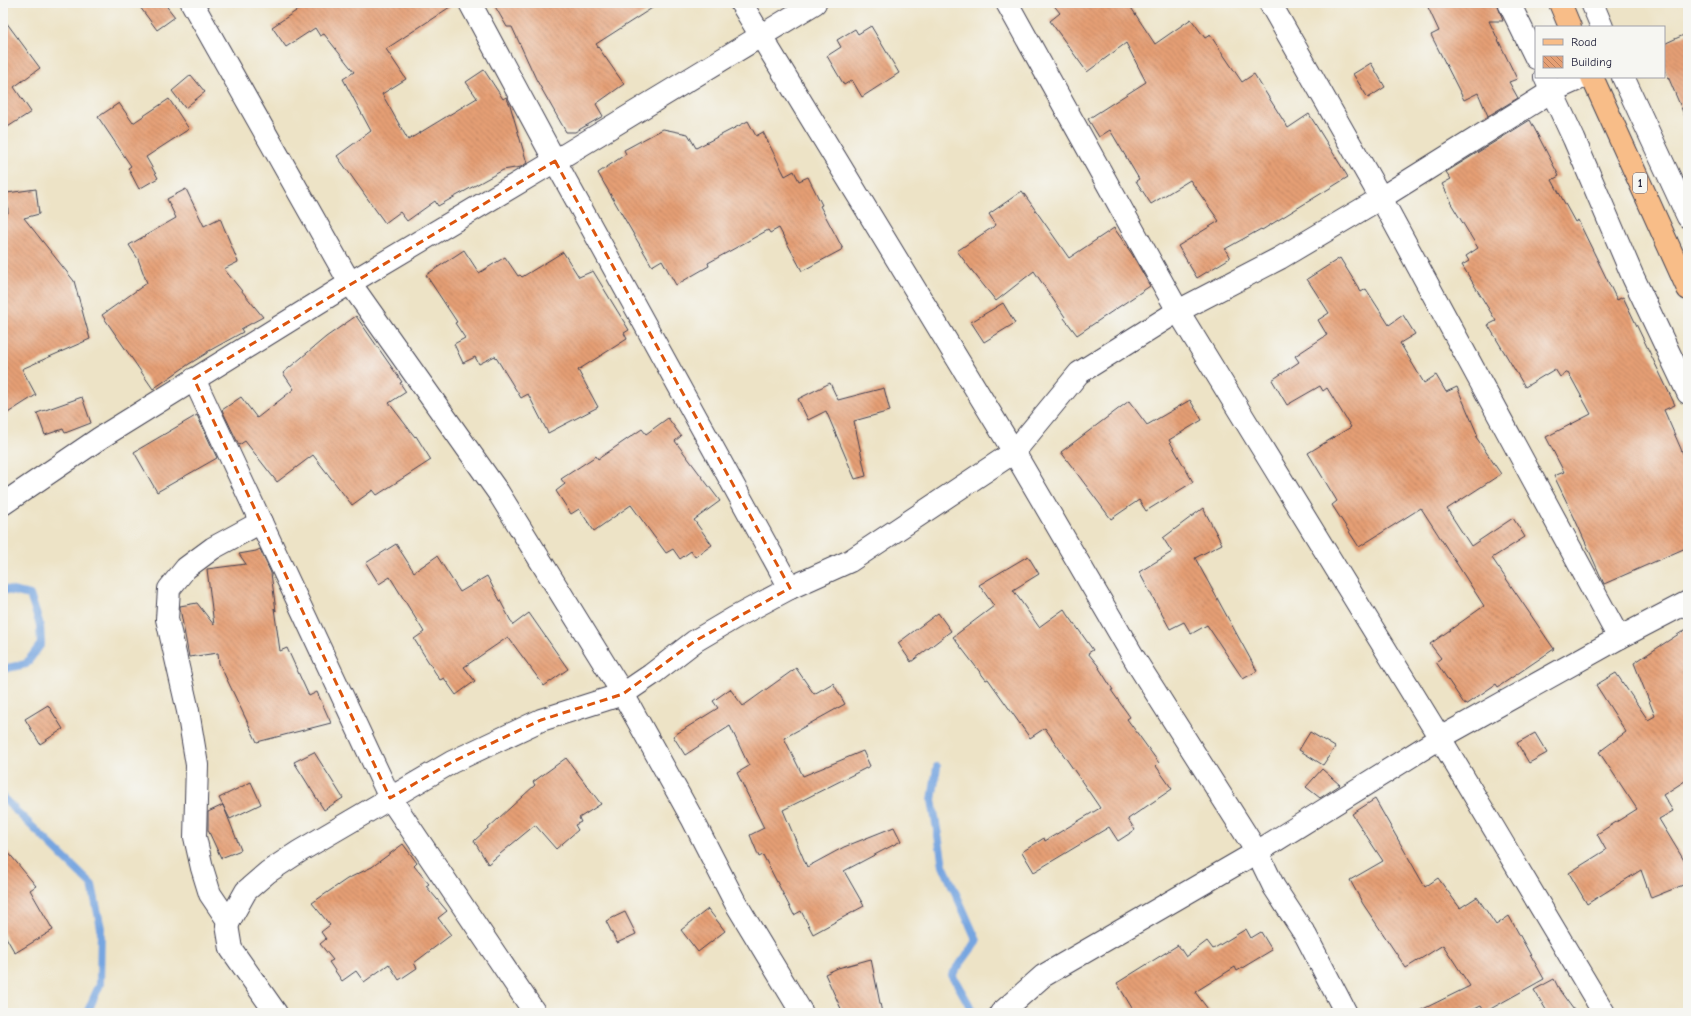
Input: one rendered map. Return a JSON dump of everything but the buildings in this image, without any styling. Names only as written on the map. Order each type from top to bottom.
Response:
[{"type":"main road","points":[[1560,3],[1570,26]]},
{"type":"main road","name":"1","points":[[1592,78],[1688,289]]},
{"type":"street","points":[[192,3],[350,283],[498,492],[623,694],[735,902],[802,1013]]},
{"type":"street","points":[[470,3],[554,161],[790,588]]},
{"type":"street","points":[[741,3],[1014,452],[1137,663],[1257,852],[1274,887],[1306,936],[1346,1013]]},
{"type":"street","points":[[5,499],[194,379],[350,283],[815,3]]},
{"type":"street","points":[[1007,3],[1178,311],[1440,738],[1604,1013]]},
{"type":"street","points":[[1270,3],[1381,198],[1619,638]]},
{"type":"street","points":[[1509,3],[1535,56]]},
{"type":"street","points":[[1592,3],[1602,26]]},
{"type":"street","points":[[276,1013],[231,949],[227,925],[246,891],[268,872],[300,851],[452,762],[541,720],[623,694],[651,675],[695,641],[790,588],[850,561],[1014,452],[1079,373],[1178,311],[1280,258],[1381,198],[1549,84],[1578,78]]},
{"type":"street","points":[[1623,78],[1688,217]]},
{"type":"street","points":[[1549,84],[1633,278],[1688,393]]},
{"type":"street","points":[[194,379],[390,798],[535,1013]]},
{"type":"street","points":[[229,922],[210,894],[195,837],[197,765],[188,711],[168,620],[169,589],[186,568],[213,548],[261,522]]},
{"type":"street","points":[[1001,1013],[1043,976],[1257,852],[1440,738],[1619,638],[1688,602]]},
{"type":"highlighted area","points":[[555,161],[790,588],[695,641],[623,694],[541,720],[452,762],[390,798],[194,379]]},
{"type":"waterway","points":[[3,589],[30,595],[40,625],[41,644],[26,664],[3,669]]},
{"type":"waterway","points":[[937,767],[932,800],[943,865],[977,941],[952,975],[974,1013]]},
{"type":"waterway","points":[[3,798],[92,885],[101,928],[100,984],[87,1013]]}]
